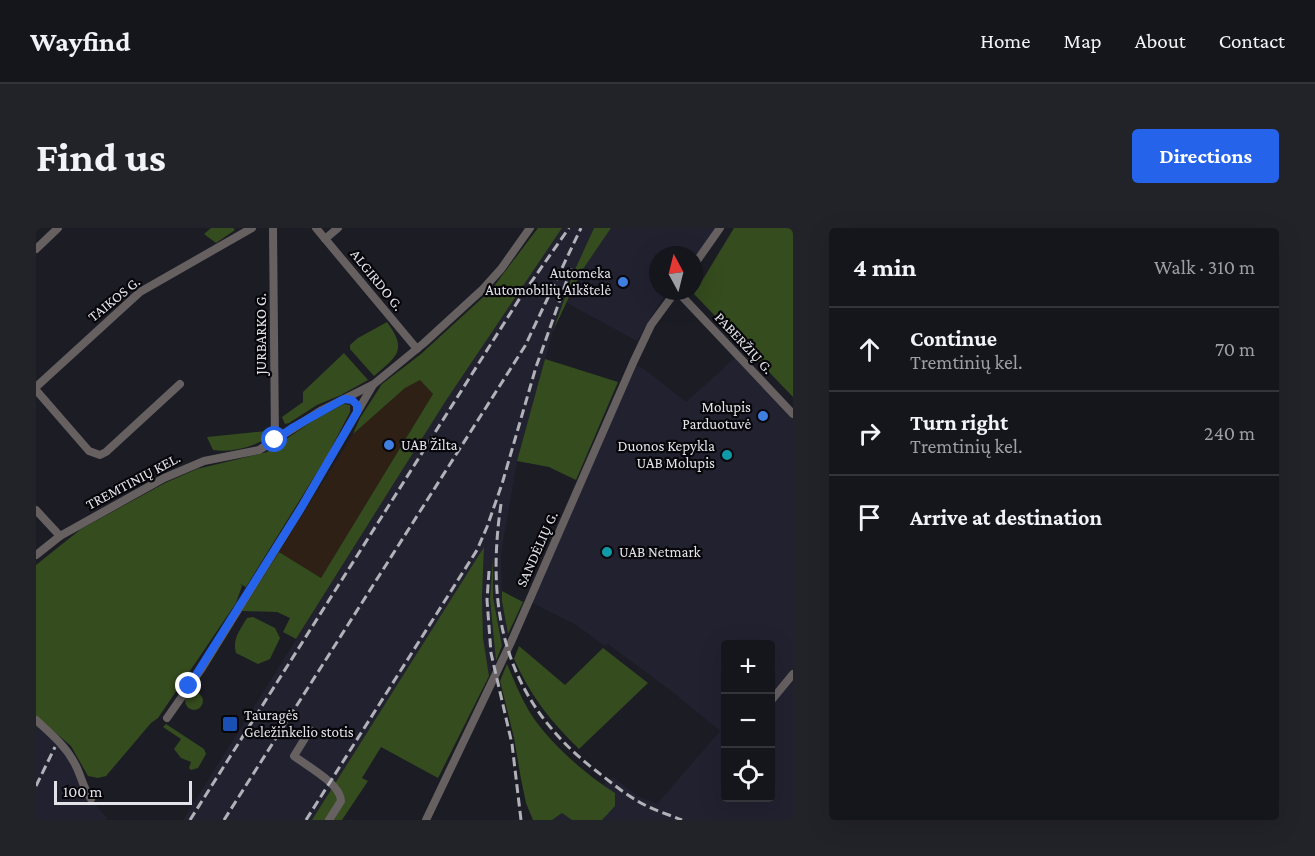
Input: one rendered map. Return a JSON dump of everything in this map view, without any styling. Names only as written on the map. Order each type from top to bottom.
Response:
[{"type":"street","points":[[36,249],[58,228]]},
{"type":"street","name":"TAIKOS G.","points":[[180,384],[100,455],[94,454],[83,445],[36,388],[140,292],[252,228]]},
{"type":"street","name":"JURBARKO G.","points":[[273,228],[275,440]]},
{"type":"street","name":"ALGIRDO G.","points":[[316,228],[417,349]]},
{"type":"street","points":[[325,239],[338,228]]},
{"type":"street","name":"TREMTINIŲ KEL.","points":[[36,555],[60,536],[186,468],[204,461],[259,450],[292,428],[375,384],[483,289],[501,269],[530,228]]},
{"type":"street","points":[[703,252],[720,228]]},
{"type":"street","name":"SANDĖLIŲ G.","points":[[426,820],[515,632],[633,363],[651,325],[669,300]]},
{"type":"street","name":"PABERŽIŲ G.","points":[[685,300],[793,414]]},
{"type":"street","name":"TREMTINIŲ KEL.","points":[[166,718],[202,668],[375,384]]},
{"type":"street","points":[[344,399],[355,402],[357,412]]},
{"type":"street","points":[[36,510],[60,536]]},
{"type":"street","points":[[775,697],[793,674]]},
{"type":"street","points":[[36,720],[64,746],[75,763],[85,791],[91,799]]},
{"type":"street","points":[[310,730],[294,756],[339,793],[341,801],[329,820]]},
{"type":"shaded area","points":[[562,228],[594,228],[573,274],[553,331],[517,461],[501,554],[502,601],[508,634],[502,646],[493,597],[493,564],[490,599],[496,661],[489,676],[483,638],[484,548],[312,820],[183,820],[445,402]]},
{"type":"shaded area","points":[[611,228],[720,228],[703,249],[703,246],[649,246],[649,300],[662,300],[637,341],[567,303],[581,272]]},
{"type":"shaded area","points":[[737,356],[793,414],[793,820],[552,820],[613,777],[637,796],[657,804],[720,731],[608,644],[605,646],[575,624],[529,601],[633,363],[686,402]]},
{"type":"shaded area","points":[[420,380],[433,394],[321,578],[279,552],[353,434],[405,388]]},
{"type":"shaded area","points":[[36,720],[64,746],[91,799],[107,818],[106,820],[36,820]]},
{"type":"green space","points":[[211,228],[233,228],[235,230],[216,243],[204,234]]},
{"type":"green space","points":[[538,228],[562,228],[445,402],[296,639],[283,632],[290,618],[277,612],[242,611],[279,552],[321,578],[433,394],[420,380],[405,388],[353,434],[360,418],[382,384],[421,354],[491,290]]},
{"type":"green space","points":[[594,228],[611,228],[581,272],[553,331],[573,274]]},
{"type":"green space","points":[[734,228],[793,228],[793,397],[700,300],[703,300],[703,279]]},
{"type":"green space","points":[[387,322],[397,340],[397,352],[394,358],[374,376],[350,349],[350,345]]},
{"type":"green space","points":[[344,353],[368,380],[285,424],[282,417],[303,402],[303,392]]},
{"type":"green space","points":[[545,359],[618,382],[576,480],[549,467],[517,461]]},
{"type":"green space","points":[[344,404],[350,405],[350,412],[327,456],[246,587],[240,584],[242,586],[236,603],[158,718],[151,723],[106,776],[98,778],[88,776],[71,746],[36,716],[36,565],[81,529],[165,483],[197,469],[267,452],[317,418]]},
{"type":"green space","points":[[267,431],[270,437],[263,441],[228,451],[213,450],[207,437]]},
{"type":"green space","points":[[484,547],[483,638],[489,676],[438,778],[381,747],[362,778],[368,781],[342,820],[312,820]]},
{"type":"green space","points":[[493,558],[493,597],[502,646],[496,661],[490,599]]},
{"type":"green space","points":[[502,591],[523,602],[508,634],[502,601]]},
{"type":"green space","points":[[253,617],[275,628],[280,638],[270,659],[258,664],[236,653],[235,648],[239,631],[247,618]]},
{"type":"green space","points":[[519,646],[565,685],[603,648],[648,683],[579,749],[550,718],[527,684],[514,659]]},
{"type":"green space","points":[[507,664],[526,705],[546,734],[579,767],[615,793],[615,806],[602,820],[572,820],[562,813],[552,820],[533,820],[526,803],[514,738],[500,681]]},
{"type":"green space","points":[[194,692],[200,695],[203,701],[200,707],[194,710],[188,707],[185,701],[188,695]]},
{"type":"green space","points":[[166,724],[204,749],[206,754],[198,768],[191,770],[189,768],[191,762],[181,758],[174,749],[181,739],[163,727]]},
{"type":"railway","points":[[190,820],[520,298],[569,228]]},
{"type":"railway","points":[[224,820],[525,346],[581,228]]},
{"type":"railway","points":[[306,820],[477,550],[502,484],[536,367],[572,266]]},
{"type":"railway","points":[[501,504],[496,581],[500,617],[509,652],[522,684],[541,715],[565,743],[595,770],[641,803],[682,820]]},
{"type":"railway","points":[[489,571],[487,600],[491,653],[512,744],[521,820]]},
{"type":"railway","points":[[36,786],[55,747]]},
{"type":"place","name":"Automeka Automobilių Aikštelė","points":[[623,282]]},
{"type":"place","name":"Molupis Parduotuvė","points":[[763,416]]},
{"type":"place","name":"UAB Žilta","points":[[389,445]]},
{"type":"place","name":"Duonos Kepykla UAB Molupis","points":[[727,455]]},
{"type":"place","name":"UAB Netmark","points":[[607,552]]},
{"type":"place","name":"Tauragės Geležinkelio stotis","points":[[230,724]]},
{"type":"route","points":[[189,686],[301,508],[357,412],[357,405],[352,400],[344,399],[275,440]]}]
